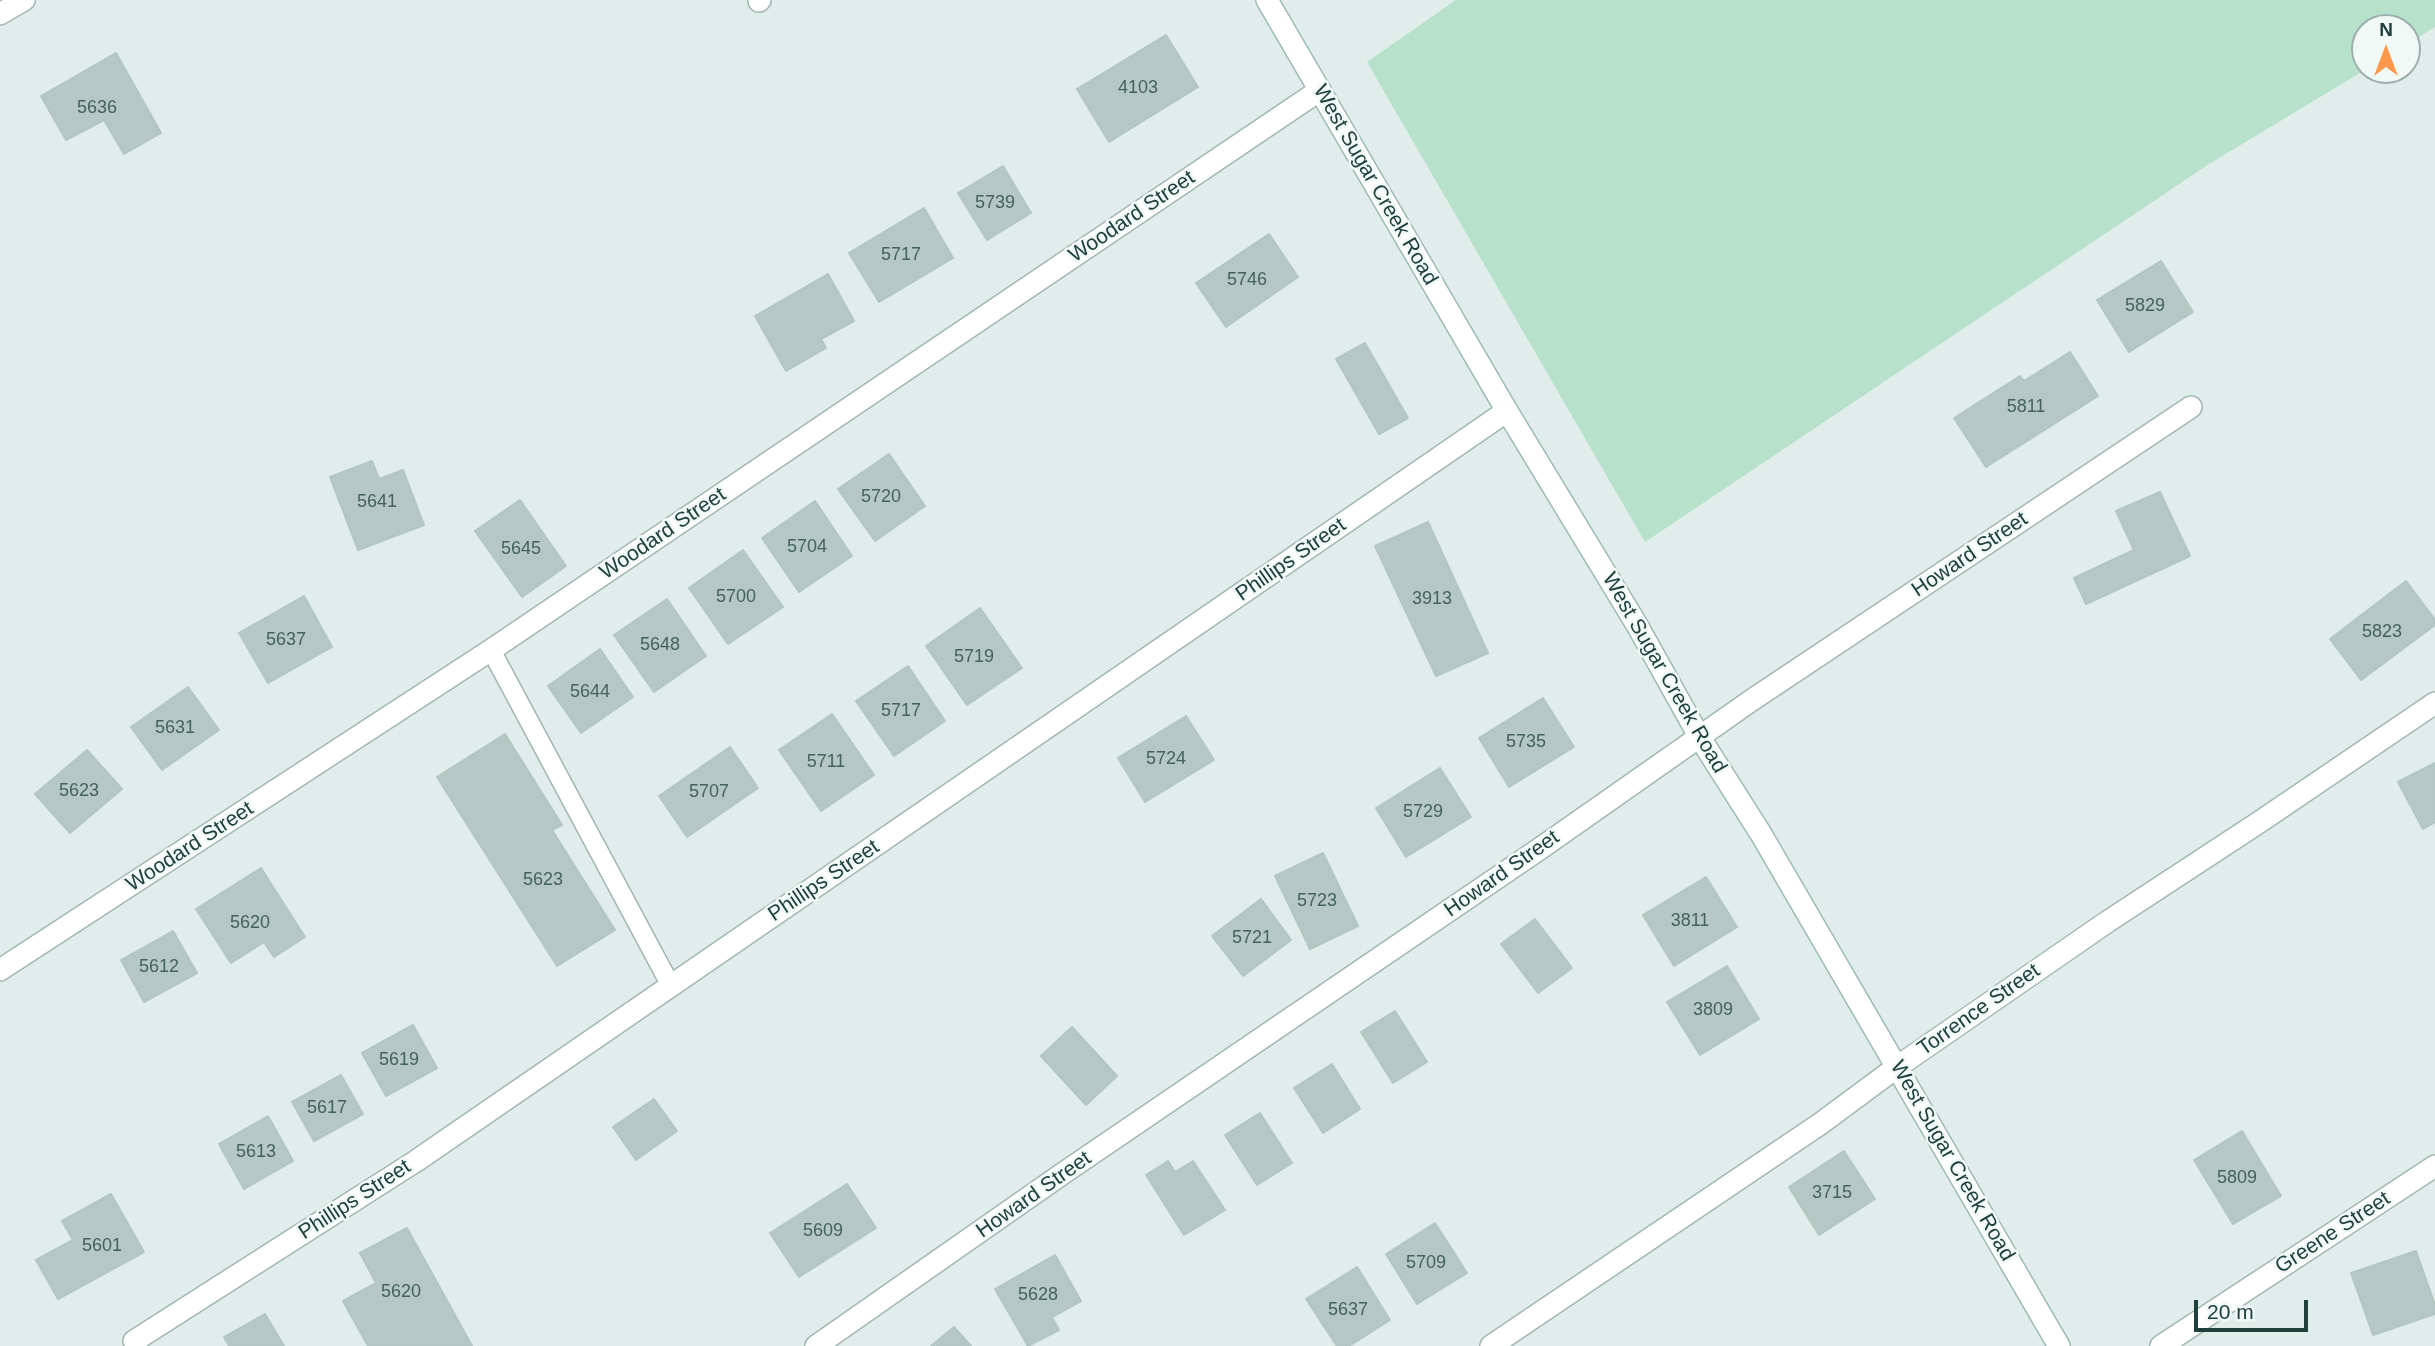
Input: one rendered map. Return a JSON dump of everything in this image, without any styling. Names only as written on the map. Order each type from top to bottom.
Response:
[{"type":"street","points":[[0,14],[24,0]]},
{"type":"street","name":"West Sugar Creek Road","points":[[1267,0],[1507,411],[1637,625],[1700,738],[1761,834],[2059,1346]]},
{"type":"street","name":"Woodard Street","points":[[0,970],[491,650],[1320,90]]},
{"type":"street","name":"Howard Street","points":[[816,1346],[1752,700],[2191,407]]},
{"type":"street","name":"Phillips Street","points":[[134,1341],[416,1161],[1507,411]]},
{"type":"street","name":"Torrence Street","points":[[1491,1346],[1820,1124],[2107,922],[2435,703]]},
{"type":"street","name":"Greene Street","points":[[2161,1346],[2435,1166]]},
{"type":"lane","points":[[491,650],[671,986]]},
{"type":"green space","points":[[1456,0],[2435,0],[2435,27],[2421,36],[2421,14],[2351,14],[2351,78],[2209,164],[1645,542],[1367,62]]},
{"type":"building","points":[[1166,35],[1198,87],[1109,142],[1077,89]]},
{"type":"building","points":[[116,53],[161,133],[124,154],[104,120],[66,140],[41,96]]},
{"type":"building","points":[[1003,166],[1031,213],[987,240],[958,193]]},
{"type":"building","points":[[924,208],[953,258],[879,302],[849,253]]},
{"type":"building","points":[[1269,234],[1298,277],[1226,327],[1196,283]]},
{"type":"building","points":[[2161,261],[2193,312],[2129,352],[2097,300]]},
{"type":"building","points":[[828,274],[854,321],[821,339],[826,348],[786,371],[755,316]]},
{"type":"building","points":[[1365,343],[1408,418],[1379,434],[1336,359]]},
{"type":"building","points":[[2070,352],[2098,396],[1986,467],[1954,418],[2020,376],[2024,381]]},
{"type":"building","points":[[889,454],[925,506],[875,541],[838,489]]},
{"type":"building","points":[[372,461],[379,479],[403,470],[424,525],[358,550],[330,477]]},
{"type":"building","points":[[2160,492],[2190,556],[2086,604],[2074,578],[2134,550],[2116,511]]},
{"type":"building","points":[[520,500],[566,566],[522,597],[475,531]]},
{"type":"building","points":[[815,501],[852,556],[799,592],[762,538]]},
{"type":"building","points":[[1428,522],[1488,653],[1436,676],[1375,546]]},
{"type":"building","points":[[743,550],[783,607],[728,644],[689,588]]},
{"type":"building","points":[[2406,581],[2435,620],[2435,625],[2361,680],[2330,639]]},
{"type":"building","points":[[304,596],[332,647],[268,683],[239,633]]},
{"type":"building","points":[[667,599],[706,656],[654,692],[614,635]]},
{"type":"building","points":[[980,608],[1022,668],[967,705],[926,646]]},
{"type":"building","points":[[600,649],[633,697],[581,733],[548,686]]},
{"type":"building","points":[[908,666],[945,721],[894,756],[856,701]]},
{"type":"building","points":[[188,687],[219,730],[162,770],[131,727]]},
{"type":"building","points":[[1543,698],[1574,747],[1509,787],[1479,738]]},
{"type":"building","points":[[832,714],[874,775],[821,811],[779,750]]},
{"type":"building","points":[[1186,716],[1214,760],[1145,802],[1118,758]]},
{"type":"building","points":[[505,734],[562,825],[552,830],[615,930],[557,966],[437,777]]},
{"type":"building","points":[[730,747],[758,788],[687,837],[659,796]]},
{"type":"building","points":[[87,750],[122,789],[70,833],[35,794]]},
{"type":"building","points":[[2435,763],[2435,822],[2423,829],[2398,782]]},
{"type":"building","points":[[1440,768],[1471,817],[1406,857],[1376,808]]},
{"type":"building","points":[[1323,853],[1358,926],[1310,949],[1275,876]]},
{"type":"building","points":[[261,868],[305,937],[274,957],[264,942],[231,963],[196,909]]},
{"type":"building","points":[[1706,877],[1737,927],[1674,966],[1643,915]]},
{"type":"building","points":[[1261,899],[1291,940],[1243,976],[1212,936]]},
{"type":"building","points":[[1535,919],[1572,968],[1538,993],[1501,944]]},
{"type":"building","points":[[173,931],[197,973],[144,1002],[121,960]]},
{"type":"building","points":[[1727,966],[1759,1019],[1700,1055],[1667,1002]]},
{"type":"building","points":[[1395,1011],[1427,1062],[1393,1083],[1361,1032]]},
{"type":"building","points":[[413,1025],[437,1068],[386,1096],[362,1053]]},
{"type":"building","points":[[1072,1027],[1117,1076],[1086,1105],[1041,1056]]},
{"type":"building","points":[[1332,1064],[1360,1109],[1323,1133],[1294,1088]]},
{"type":"building","points":[[341,1075],[363,1114],[314,1141],[292,1102]]},
{"type":"building","points":[[654,1099],[677,1131],[636,1160],[613,1127]]},
{"type":"building","points":[[1260,1113],[1292,1163],[1257,1185],[1225,1135]]},
{"type":"building","points":[[268,1116],[293,1161],[244,1189],[219,1144]]},
{"type":"building","points":[[2242,1131],[2281,1196],[2233,1224],[2194,1160]]},
{"type":"building","points":[[1844,1151],[1875,1199],[1819,1235],[1789,1187]]},
{"type":"building","points":[[1168,1161],[1175,1172],[1193,1161],[1225,1210],[1184,1235],[1146,1175]]},
{"type":"building","points":[[847,1184],[876,1228],[799,1277],[770,1233]]},
{"type":"building","points":[[111,1194],[144,1252],[58,1299],[36,1260],[73,1240],[62,1221]]},
{"type":"building","points":[[1435,1223],[1467,1273],[1417,1304],[1386,1254]]},
{"type":"building","points":[[407,1228],[472,1346],[368,1346],[343,1301],[376,1283],[360,1253]]},
{"type":"building","points":[[2416,1251],[2435,1305],[2435,1314],[2373,1335],[2351,1273]]},
{"type":"building","points":[[1055,1255],[1081,1301],[1052,1317],[1059,1330],[1028,1346],[995,1289]]},
{"type":"building","points":[[1357,1267],[1390,1320],[1349,1346],[1337,1346],[1306,1299]]},
{"type":"building","points":[[265,1314],[284,1346],[229,1346],[224,1337]]},
{"type":"building","points":[[954,1327],[971,1346],[931,1346]]}]
